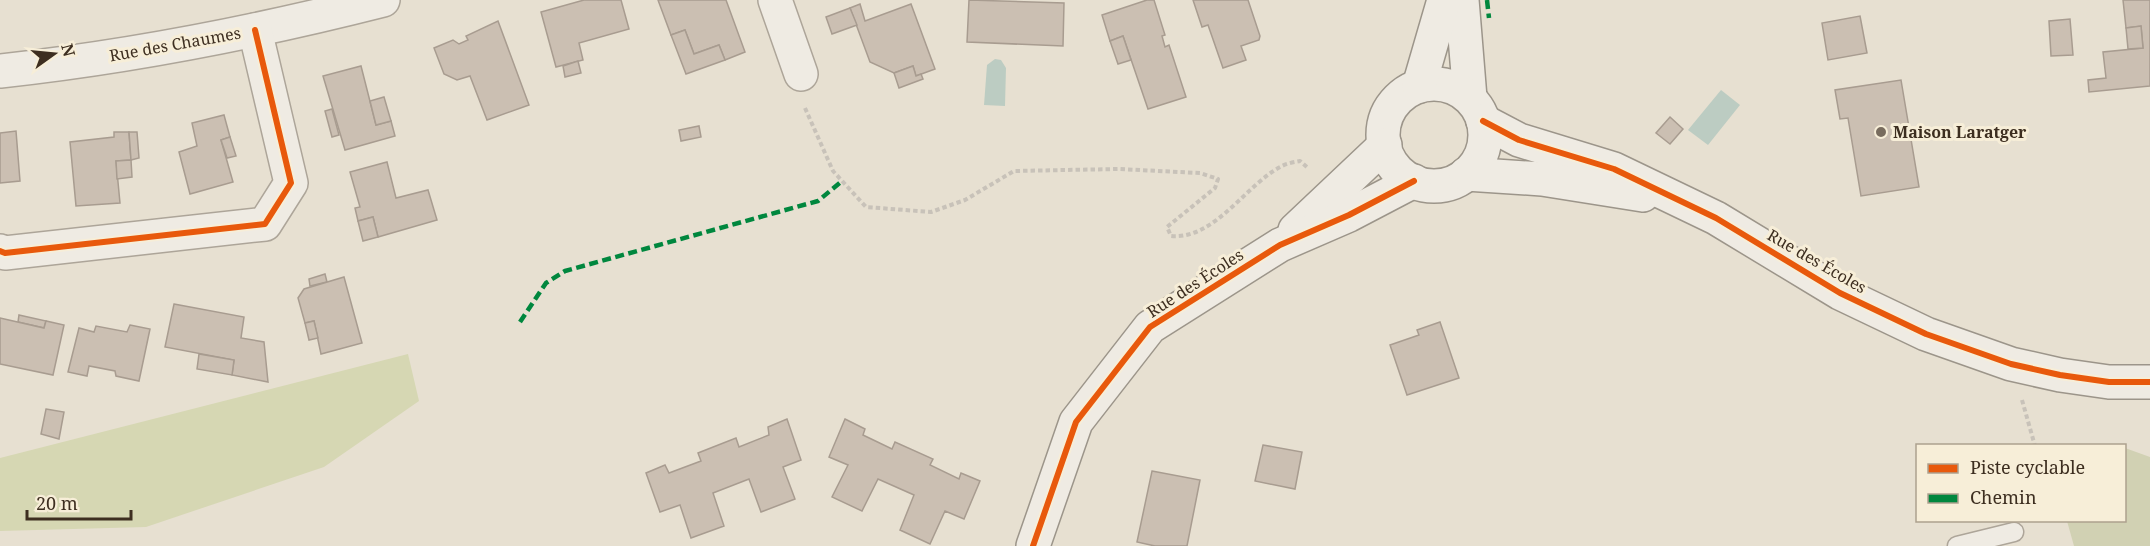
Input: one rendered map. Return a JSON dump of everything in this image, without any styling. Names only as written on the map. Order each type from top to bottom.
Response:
[{"type":"street","name":"Rue des Chaumes","points":[[0,71],[70,63],[255,30],[382,0]]},
{"type":"street","points":[[775,0],[801,74]]},
{"type":"street","points":[[1419,86],[1444,0]]},
{"type":"street","points":[[1462,0],[1476,109],[1485,132],[1480,156],[1466,174],[1441,185],[1414,181],[1400,172],[1390,160],[1385,145],[1384,130],[1391,109],[1406,93],[1419,86],[1446,85],[1476,109]]},
{"type":"street","points":[[0,251],[5,253],[266,224],[291,183],[255,30]]},
{"type":"street","name":"Rue des Écoles","points":[[1476,109],[1519,140],[1614,169],[1716,218],[1840,293],[1926,334],[2011,364],[2060,375],[2109,382],[2150,382]]},
{"type":"street","name":"Rue des Écoles","points":[[1280,245],[1385,145]]},
{"type":"street","name":"Rue des Écoles","points":[[1466,174],[1542,179],[1677,200]]},
{"type":"street","name":"Rue des Écoles","points":[[1034,546],[1076,422],[1150,327],[1280,245],[1349,215],[1414,181]]},
{"type":"lane","points":[[1957,546],[2014,532]]},
{"type":"path","points":[[801,74],[797,90],[833,171],[866,207],[932,212],[965,200],[1014,171],[1118,169],[1200,173],[1218,180],[1215,188],[1167,227],[1171,236],[1185,237],[1207,227],[1282,166],[1300,161],[1314,173]]},
{"type":"green space","points":[[408,354],[419,401],[324,467],[146,527],[0,531],[0,458]]},
{"type":"green space","points":[[2126,448],[2150,457],[2150,546],[2074,546],[2067,522],[2126,522]]},
{"type":"shaded area","points":[[995,59],[1001,60],[1006,68],[1005,106],[984,105],[987,65]]},
{"type":"shaded area","points":[[1721,90],[1740,105],[1708,145],[1688,130]]},
{"type":"building","points":[[584,0],[621,0],[629,29],[579,43],[583,60],[556,67],[541,12]]},
{"type":"building","points":[[658,0],[726,0],[745,52],[725,60],[719,45],[694,54],[685,30],[671,35]]},
{"type":"building","points":[[969,0],[1064,3],[1063,46],[967,42]]},
{"type":"building","points":[[1147,0],[1154,0],[1165,35],[1162,36],[1165,47],[1169,45],[1186,97],[1148,109],[1123,36],[1110,41],[1102,15]]},
{"type":"building","points":[[1193,0],[1248,0],[1260,36],[1259,40],[1241,46],[1246,60],[1223,68],[1208,25],[1202,27]]},
{"type":"building","points":[[2123,0],[2150,0],[2150,86],[2089,92],[2088,80],[2106,78],[2103,52],[2143,48],[2141,26],[2126,28]]},
{"type":"building","points":[[860,4],[865,21],[911,4],[935,69],[916,76],[913,66],[894,73],[870,62],[850,8]]},
{"type":"building","points":[[850,8],[857,25],[832,34],[826,17]]},
{"type":"building","points":[[1860,16],[1867,53],[1828,60],[1822,23]]},
{"type":"building","points":[[2070,19],[2073,55],[2051,56],[2049,21]]},
{"type":"building","points":[[498,21],[529,105],[487,120],[470,76],[457,80],[444,74],[434,48],[453,40],[459,44],[468,40],[466,36]]},
{"type":"building","points":[[2141,26],[2143,48],[2128,49],[2126,28]]},
{"type":"building","points":[[685,30],[694,54],[719,45],[725,60],[686,74],[671,35]]},
{"type":"building","points":[[1123,36],[1131,60],[1118,64],[1110,41]]},
{"type":"building","points":[[578,61],[581,73],[565,77],[563,66]]},
{"type":"building","points":[[361,66],[376,125],[391,121],[395,136],[345,150],[323,76]]},
{"type":"building","points":[[913,66],[916,76],[921,74],[923,79],[899,88],[894,73]]},
{"type":"building","points":[[1901,80],[1919,187],[1861,196],[1848,118],[1840,119],[1835,90]]},
{"type":"building","points":[[384,97],[391,121],[376,125],[370,101]]},
{"type":"building","points":[[332,109],[339,135],[332,137],[325,111]]},
{"type":"building","points":[[224,115],[230,137],[221,140],[233,182],[190,194],[179,152],[197,146],[192,123]]},
{"type":"building","points":[[1670,117],[1683,129],[1670,144],[1656,133]]},
{"type":"building","points":[[699,126],[701,137],[681,141],[679,130]]},
{"type":"building","points":[[16,131],[20,181],[0,183],[0,133]]},
{"type":"building","points":[[114,132],[129,132],[131,160],[116,161],[120,203],[76,206],[70,142],[114,137]]},
{"type":"building","points":[[129,132],[137,132],[139,158],[131,160]]},
{"type":"building","points":[[230,137],[236,156],[227,158],[221,140]]},
{"type":"building","points":[[131,160],[132,177],[117,179],[116,161]]},
{"type":"building","points":[[387,162],[396,198],[428,190],[437,220],[378,237],[373,217],[358,221],[355,208],[360,207],[350,172]]},
{"type":"building","points":[[373,217],[378,237],[363,241],[358,221]]},
{"type":"building","points":[[325,274],[327,282],[310,286],[309,279]]},
{"type":"building","points":[[344,277],[362,343],[321,354],[314,321],[305,323],[298,298],[304,289]]},
{"type":"building","points":[[174,304],[244,317],[241,338],[264,342],[268,382],[232,375],[234,360],[165,347]]},
{"type":"building","points":[[19,315],[46,321],[44,328],[18,322]]},
{"type":"building","points":[[0,318],[44,328],[46,321],[64,325],[53,375],[0,364]]},
{"type":"building","points":[[314,321],[318,338],[309,340],[305,323]]},
{"type":"building","points":[[1440,322],[1459,378],[1407,395],[1390,345],[1419,335],[1417,330]]},
{"type":"building","points":[[130,325],[150,329],[139,381],[116,376],[115,371],[89,366],[87,376],[68,372],[79,328],[94,332],[96,326],[127,332]]},
{"type":"building","points":[[199,354],[234,360],[232,375],[197,369]]},
{"type":"building","points":[[46,409],[64,412],[59,439],[41,434]]},
{"type":"building","points":[[787,419],[801,460],[783,467],[795,499],[761,512],[749,479],[713,493],[724,526],[691,538],[680,505],[660,512],[646,473],[665,465],[669,473],[701,461],[698,453],[736,438],[739,447],[769,435],[768,427]]},
{"type":"building","points":[[845,419],[865,429],[863,435],[892,449],[895,442],[933,459],[930,465],[959,479],[961,473],[980,481],[964,519],[945,511],[930,544],[900,530],[914,495],[878,479],[862,511],[832,497],[848,465],[829,457]]},
{"type":"building","points":[[1263,445],[1302,452],[1295,489],[1255,481]]},
{"type":"building","points":[[1152,471],[1200,480],[1187,546],[1155,546],[1137,542]]},
{"type":"marked path","points":[[1487,0],[1489,18]]},
{"type":"marked path","points":[[520,322],[546,283],[565,271],[818,201],[842,181]]},
{"type":"cycle path","points":[[0,251],[5,253],[265,224],[291,183],[255,30]]},
{"type":"cycle path","points":[[1483,121],[1519,140],[1614,169],[1716,218],[1840,293],[1926,334],[2011,364],[2060,375],[2109,382],[2150,382]]},
{"type":"cycle path","points":[[1033,546],[1076,422],[1150,327],[1280,245],[1349,215],[1414,181]]},
{"type":"place","name":"Maison Laratger","points":[[1881,132]]}]
